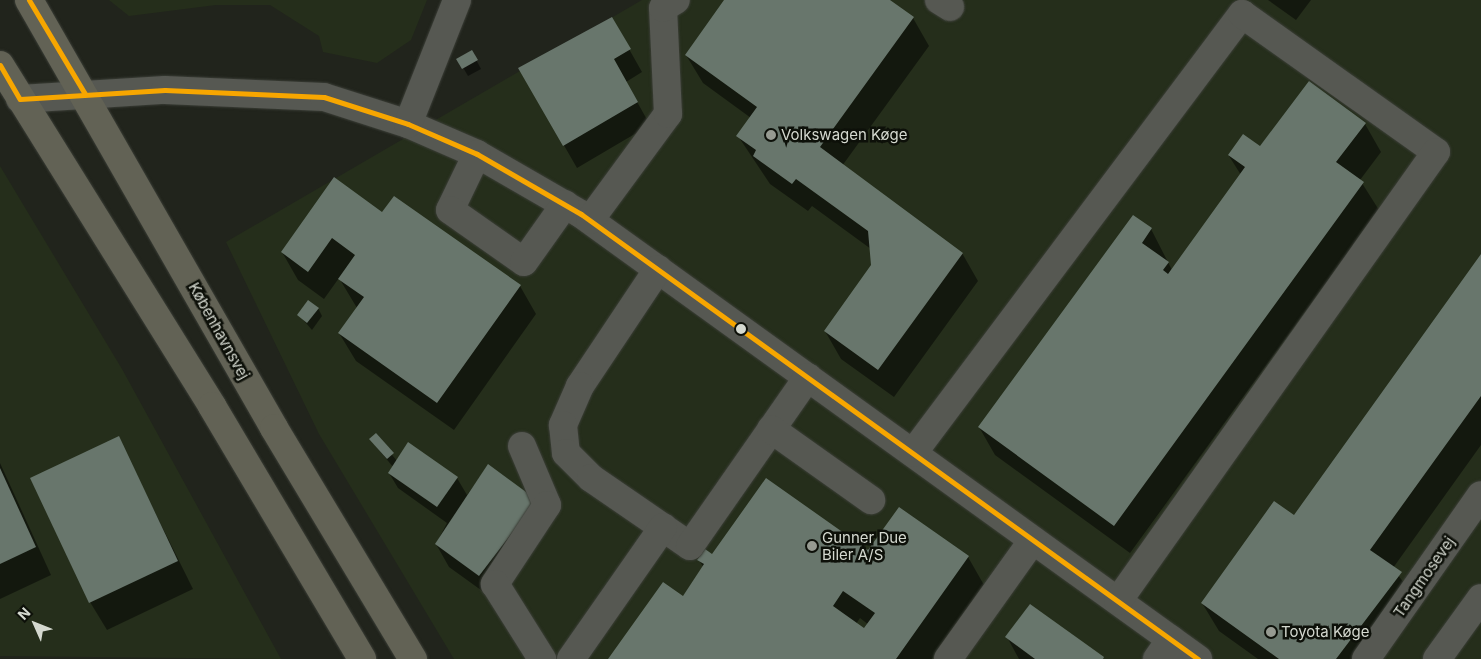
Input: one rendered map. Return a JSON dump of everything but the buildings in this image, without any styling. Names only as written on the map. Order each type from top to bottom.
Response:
[{"type":"main road","name":"Københavnsvej","points":[[29,0],[85,94],[274,428],[413,659]]},
{"type":"main road","points":[[0,65],[217,414],[362,659]]},
{"type":"street","points":[[408,124],[457,0]]},
{"type":"street","points":[[590,220],[668,114],[663,8],[676,0]]},
{"type":"street","points":[[913,453],[1242,14],[1436,152],[1118,601]]},
{"type":"street","points":[[20,98],[165,90],[324,97],[408,124],[478,154],[590,220],[1034,540],[1118,601],[1164,649],[1198,659]]},
{"type":"street","points":[[478,154],[450,210],[524,262],[565,204]]},
{"type":"street","points":[[658,270],[580,386],[563,425],[561,440],[576,465],[690,546],[808,377]]},
{"type":"street","points":[[771,429],[871,500]]},
{"type":"street","points":[[522,446],[547,505],[495,584],[542,659]]},
{"type":"street","name":"Tangmosevej","points":[[1366,659],[1481,495]]},
{"type":"street","points":[[571,659],[663,527]]},
{"type":"street","points":[[948,659],[1034,540]]},
{"type":"street","points":[[1437,659],[1481,598]]},
{"type":"shaded area","points":[[109,0],[427,0],[411,40],[377,63],[323,52],[319,36],[270,5],[216,5],[129,16]]},
{"type":"shaded area","points":[[642,0],[1481,0],[1481,659],[454,659],[319,434],[226,242]]},
{"type":"shaded area","points":[[0,166],[122,369],[281,659],[0,656]]},
{"type":"transit line","points":[[29,0],[85,94]]},
{"type":"transit line","points":[[0,65],[20,99],[165,90],[324,97],[408,124],[477,154],[581,214],[1198,659]]},
{"type":"place","name":"Volkswagen Køge","points":[[771,135]]},
{"type":"place","name":"Gunner Due Biler A/S","points":[[812,546]]},
{"type":"place","name":"Toyota Køge","points":[[1271,632]]}]
